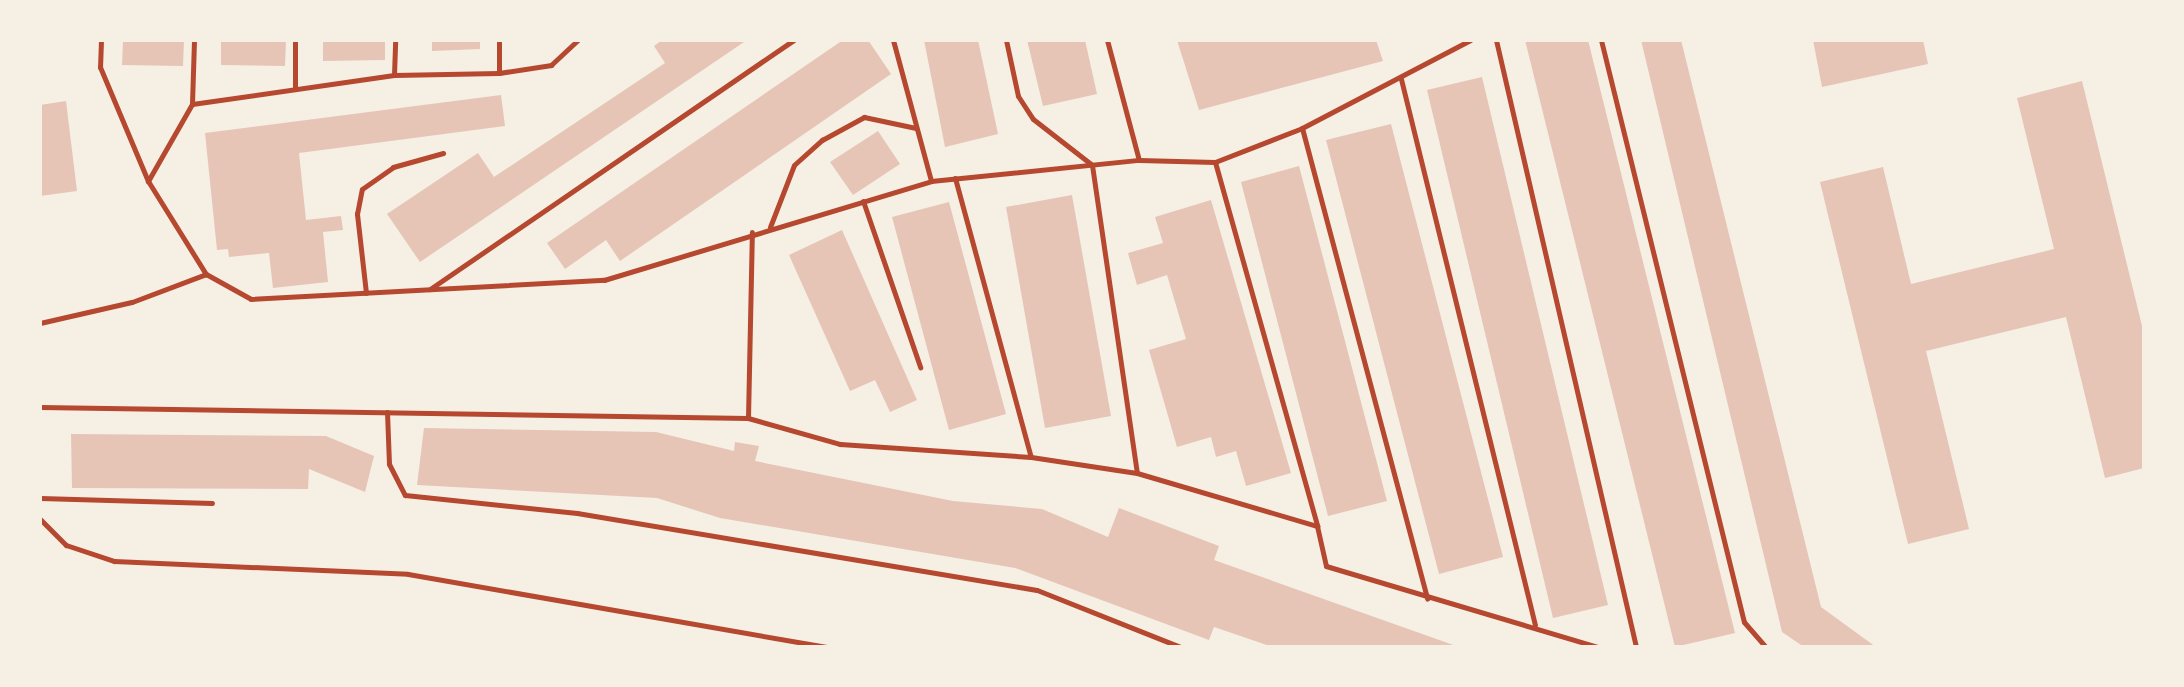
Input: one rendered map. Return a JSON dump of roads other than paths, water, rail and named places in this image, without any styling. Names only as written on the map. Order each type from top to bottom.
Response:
[{"type":"lane","points":[[100,40],[100,68],[148,181],[206,274],[251,299],[604,280],[752,232],[931,181],[1139,160],[1215,162],[1302,128],[1401,79],[1470,40]]},
{"type":"lane","points":[[148,181],[192,104],[194,40]]},
{"type":"lane","points":[[295,40],[295,89]]},
{"type":"lane","points":[[394,40],[394,75]]},
{"type":"lane","points":[[499,40],[499,73]]},
{"type":"lane","points":[[192,104],[394,75],[499,73],[551,65],[578,40]]},
{"type":"lane","points":[[430,289],[794,40]]},
{"type":"lane","points":[[892,40],[931,181]]},
{"type":"lane","points":[[1006,40],[1018,96],[1033,119],[1092,165],[1137,473]]},
{"type":"lane","points":[[1107,40],[1139,160]]},
{"type":"lane","points":[[1496,40],[1636,647]]},
{"type":"lane","points":[[1601,40],[1744,622],[1766,647]]},
{"type":"lane","points":[[1401,79],[1535,625]]},
{"type":"lane","points":[[770,227],[794,165],[822,141],[864,117],[916,128]]},
{"type":"lane","points":[[1302,128],[1427,599]]},
{"type":"lane","points":[[366,292],[357,214],[362,189],[393,167],[443,153]]},
{"type":"lane","points":[[1215,162],[1326,566],[1427,599],[1535,625],[1598,647]]},
{"type":"lane","points":[[955,178],[1031,457]]},
{"type":"lane","points":[[863,201],[920,367]]},
{"type":"lane","points":[[748,418],[752,232]]},
{"type":"lane","points":[[40,323],[132,302],[206,274]]},
{"type":"lane","points":[[40,407],[748,418],[840,444],[1031,457],[1137,473],[1317,526]]},
{"type":"lane","points":[[387,412],[388,464],[405,495],[577,513],[1037,590],[1180,647]]},
{"type":"lane","points":[[40,498],[212,503]]},
{"type":"lane","points":[[40,519],[66,545],[114,561],[408,574],[827,647]]}]
